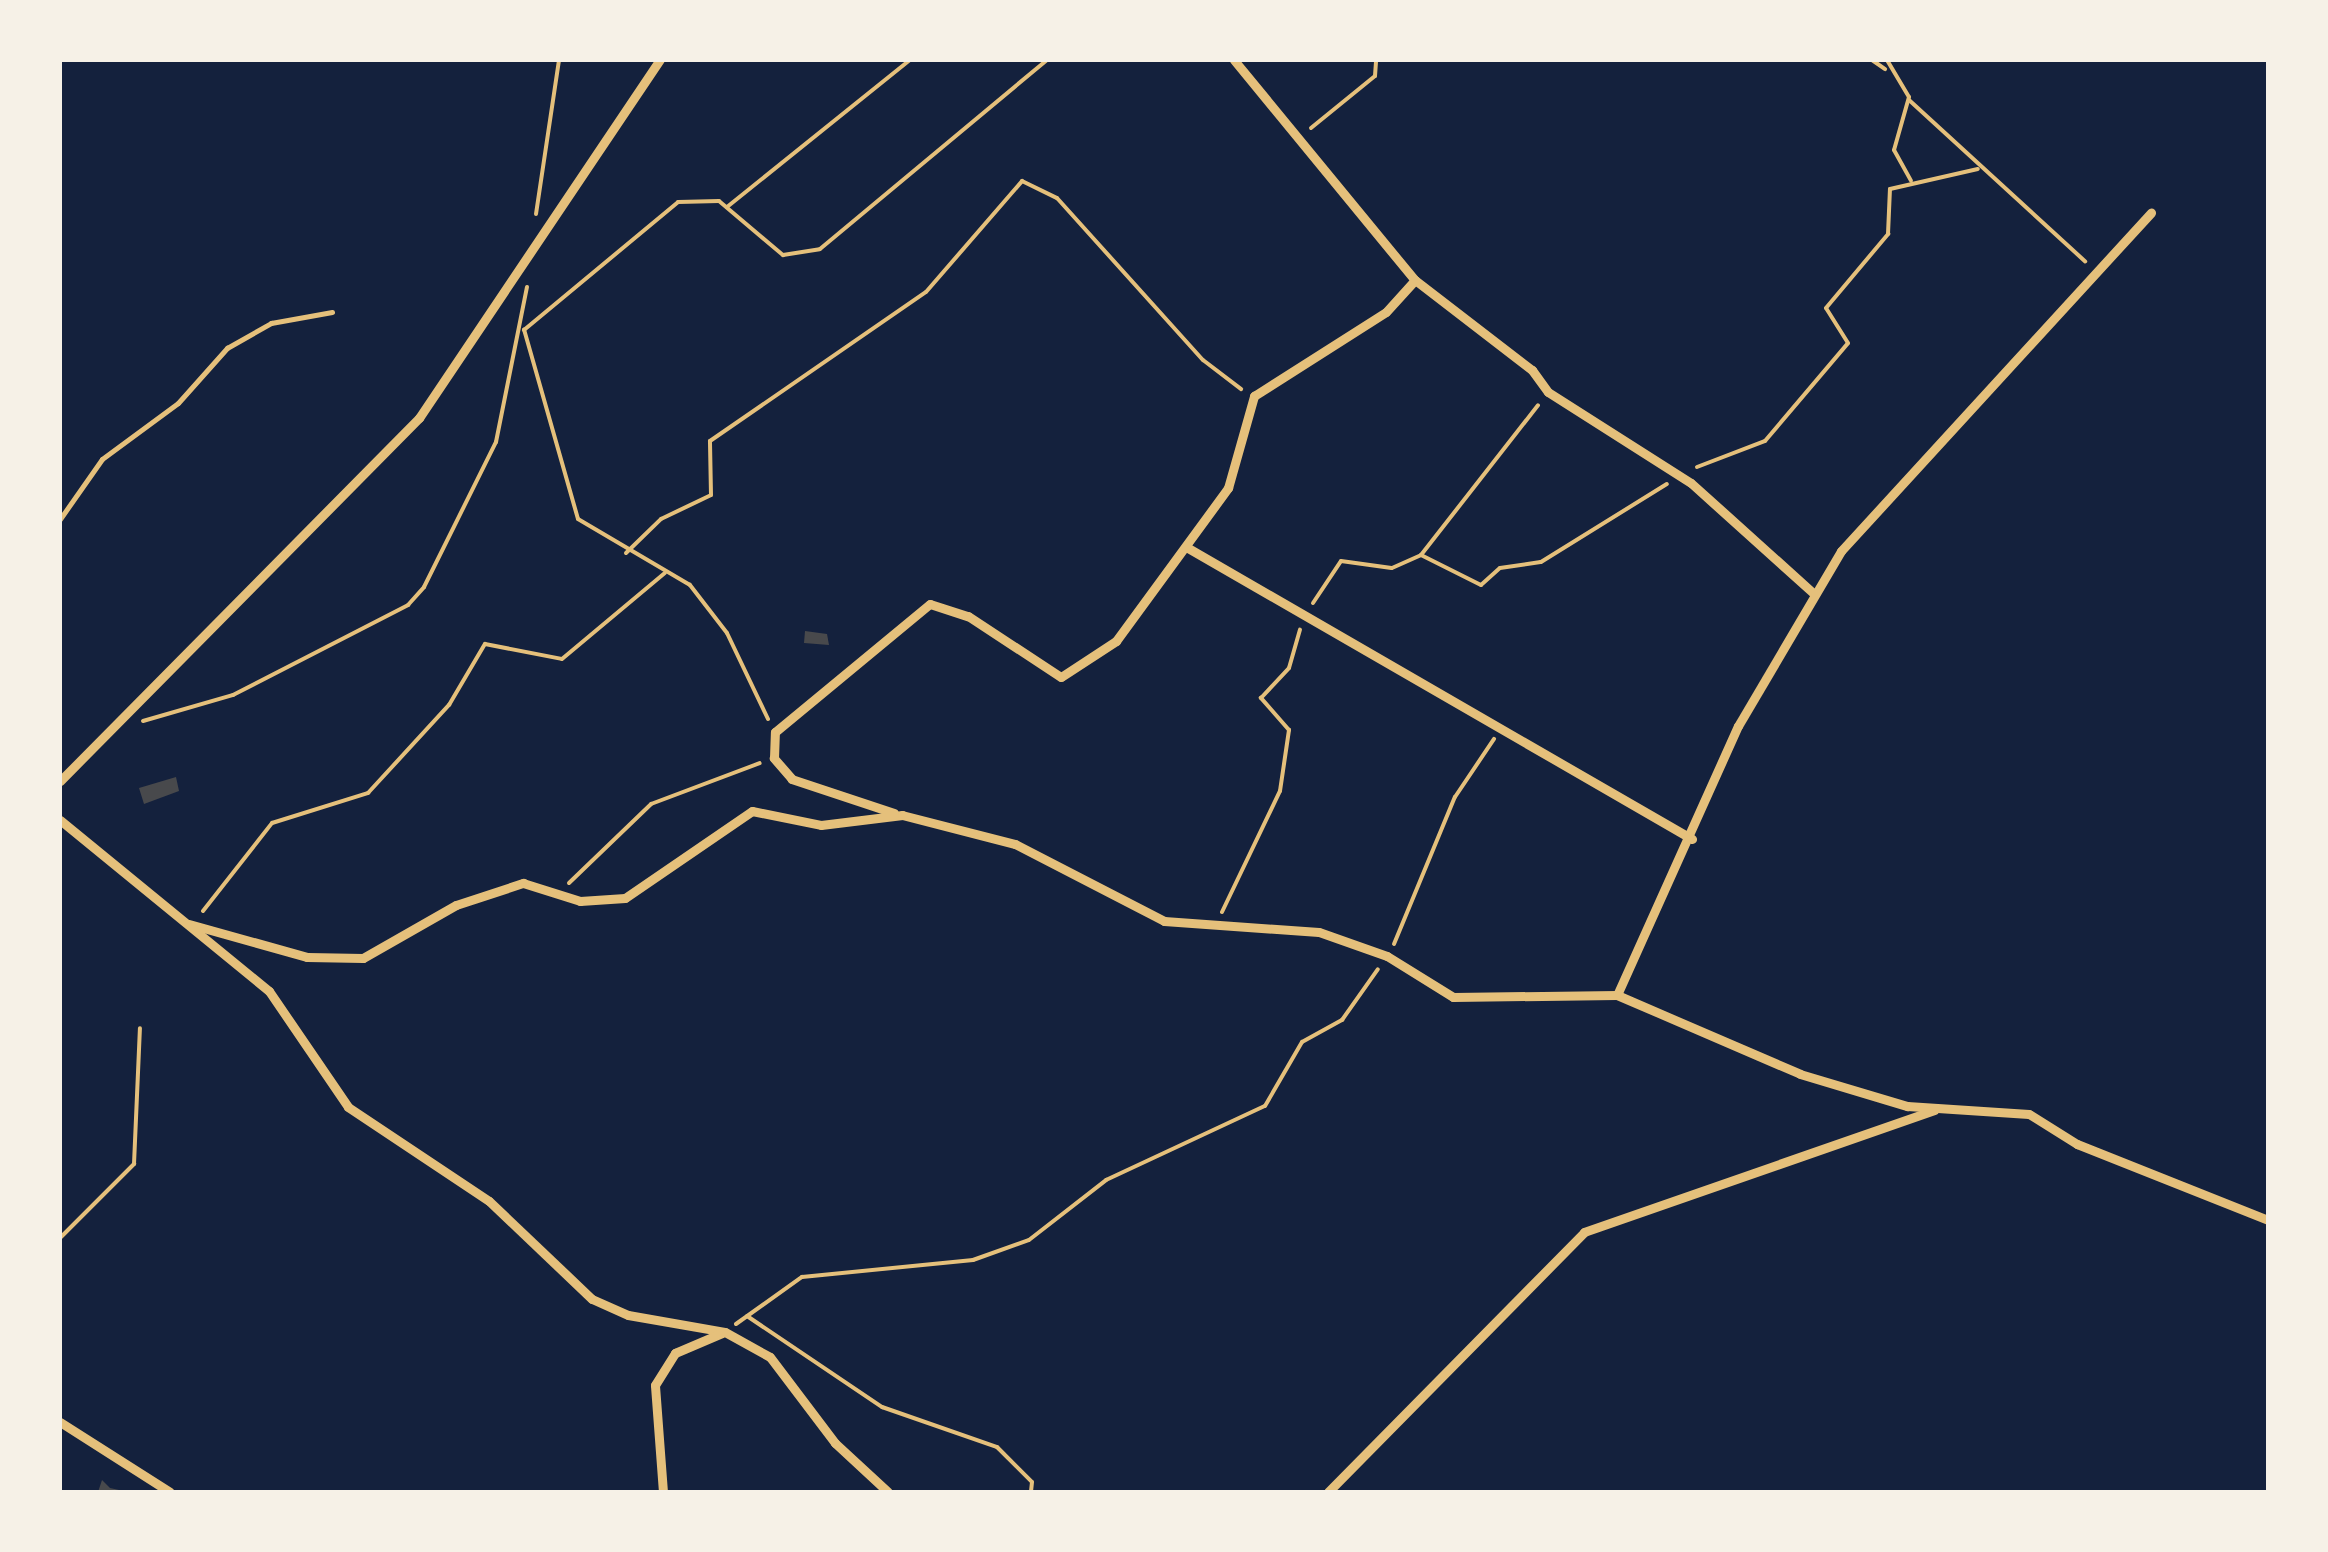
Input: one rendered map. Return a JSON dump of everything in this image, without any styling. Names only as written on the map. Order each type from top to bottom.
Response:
[{"type":"street","points":[[60,782],[121,728],[419,418],[660,60]]},
{"type":"street","points":[[1234,60],[1415,280],[1532,370],[1548,392],[1679,475],[1813,593]]},
{"type":"street","points":[[1617,996],[1692,839],[1738,726],[1813,593],[2152,212]]},
{"type":"street","points":[[1415,280],[1386,312],[1254,396],[1243,412],[1241,465],[1188,548],[1150,584],[1116,641],[1066,675],[930,604],[775,732],[774,758],[804,784],[902,815],[1016,844],[1164,922],[1217,920],[1318,932],[1387,956],[1453,997],[1617,996],[1800,1074],[1936,1109],[2029,1114],[2077,1144],[2268,1220]]},
{"type":"street","points":[[1188,548],[1692,839]]},
{"type":"street","points":[[189,924],[348,960],[381,952],[473,897],[523,884],[558,894],[625,898],[752,812],[821,825],[902,815]]},
{"type":"street","points":[[60,820],[284,1006],[334,1095],[498,1208],[568,1282],[628,1316],[724,1332],[770,1357],[846,1455],[888,1492]]},
{"type":"street","points":[[1328,1492],[1584,1232],[1752,1169],[1904,1128],[1936,1109]]},
{"type":"street","points":[[662,1492],[655,1385],[675,1353],[724,1332]]},
{"type":"street","points":[[60,1422],[170,1492]]},
{"type":"lane","points":[[60,519],[102,459],[178,403],[227,348],[271,323],[332,312]]},
{"type":"path","points":[[535,222],[559,60]]},
{"type":"path","points":[[726,207],[910,60]]},
{"type":"path","points":[[524,330],[653,217],[700,197],[726,207],[782,255],[820,249],[1047,60]]},
{"type":"path","points":[[1297,139],[1375,76],[1376,60]]},
{"type":"path","points":[[1872,60],[1886,68],[1908,100],[1978,169],[2096,272]]},
{"type":"path","points":[[1886,68],[1887,60]]},
{"type":"path","points":[[1908,100],[1894,150],[1912,181]]},
{"type":"path","points":[[1421,556],[1474,587],[1500,568],[1541,562],[1679,475],[1765,440],[1848,342],[1826,308],[1888,234],[1887,193],[1912,181],[1978,169]]},
{"type":"path","points":[[626,554],[661,519],[711,494],[710,441],[926,292],[1022,180],[1057,198],[1203,360],[1254,396]]},
{"type":"path","points":[[121,728],[233,695],[408,604],[475,495],[524,330],[530,258]]},
{"type":"path","points":[[524,330],[578,519],[626,554],[665,572],[707,604],[775,732]]},
{"type":"path","points":[[1217,920],[1277,799],[1289,730],[1261,698],[1289,668],[1304,615],[1341,561],[1392,568],[1421,556],[1548,392]]},
{"type":"path","points":[[189,924],[223,894],[272,823],[368,793],[449,706],[485,644],[562,658],[665,572]]},
{"type":"path","points":[[724,1332],[802,1277],[1000,1253],[1106,1180],[1253,1114],[1302,1042],[1342,1020],[1387,956],[1474,758],[1504,730]]},
{"type":"path","points":[[558,894],[651,804],[774,758]]},
{"type":"path","points":[[60,1238],[134,1164],[140,1028]]},
{"type":"path","points":[[746,1316],[882,1406],[997,1446],[1031,1492]]},
{"type":"building","points":[[805,631],[827,634],[829,645],[804,643]]},
{"type":"building","points":[[176,777],[179,791],[144,804],[139,788]]},
{"type":"building","points":[[102,1480],[110,1488],[128,1492],[98,1492]]}]
